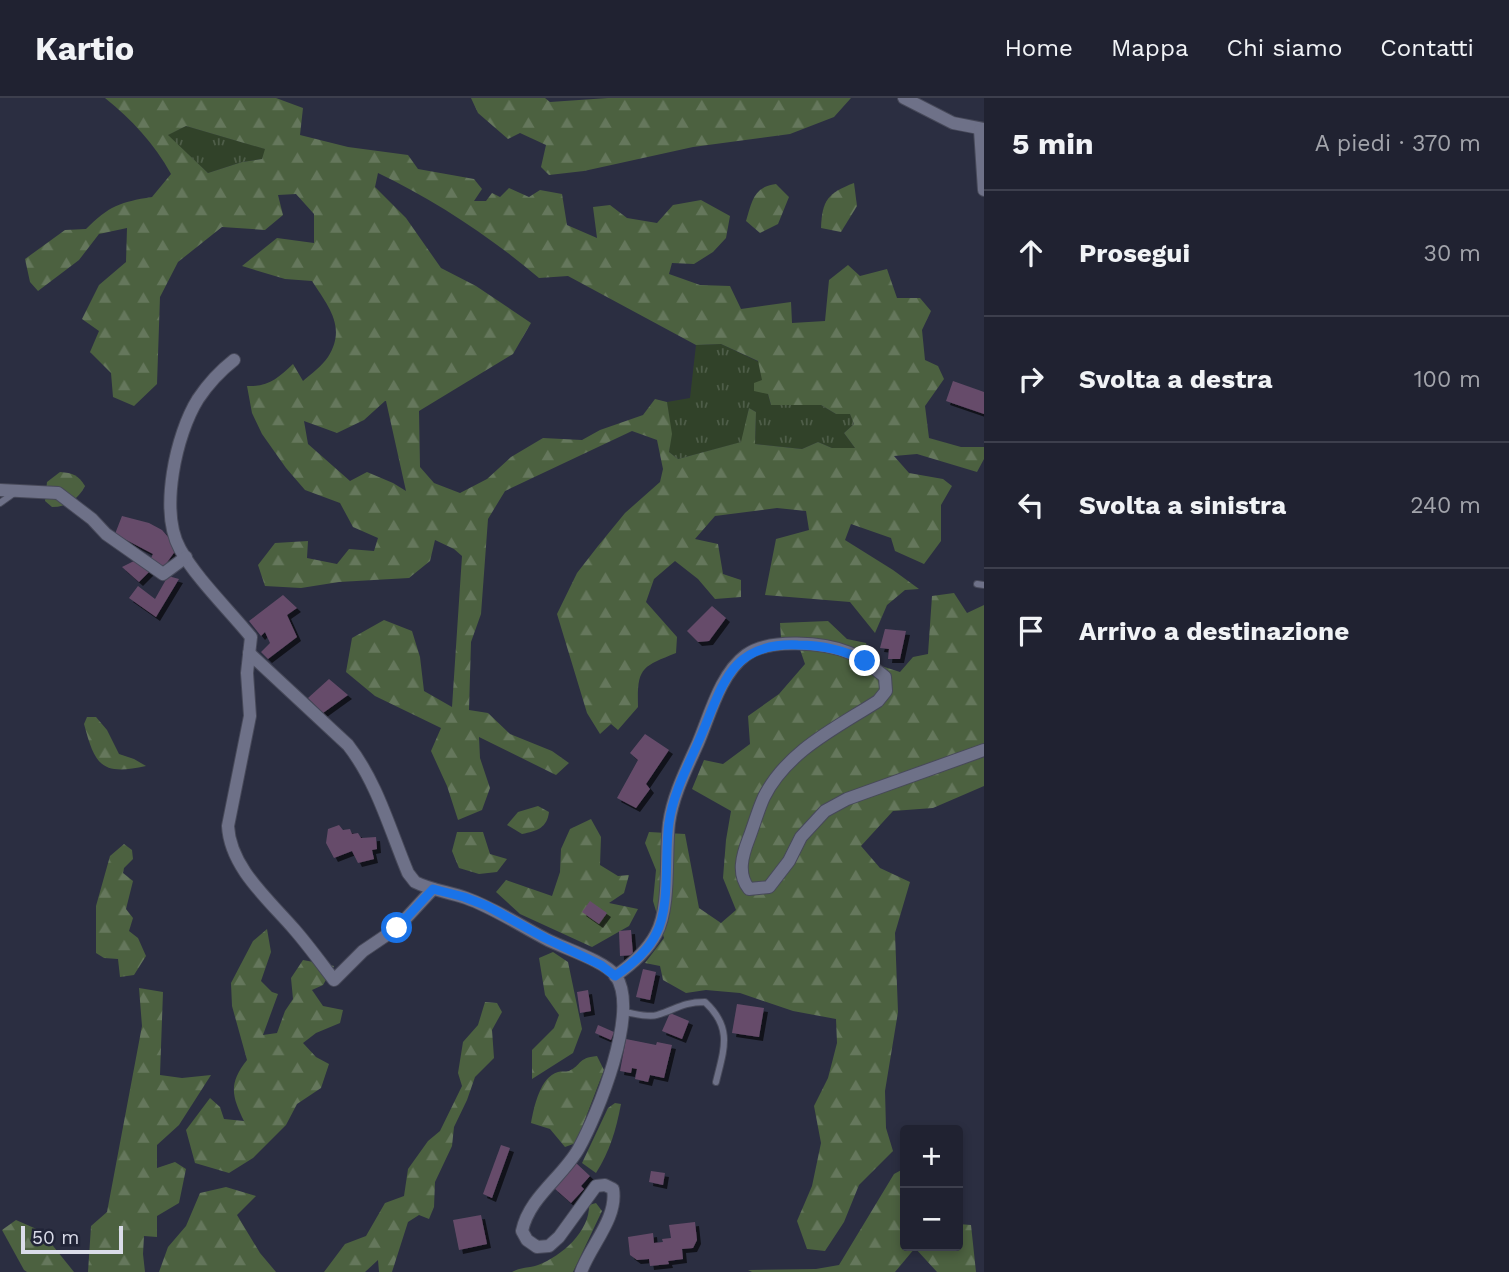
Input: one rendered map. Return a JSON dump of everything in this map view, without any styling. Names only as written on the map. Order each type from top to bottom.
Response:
[{"type":"street","points":[[904,98],[953,123],[982,130],[984,190]]},
{"type":"street","points":[[234,360],[210,383],[197,401],[182,438],[173,474],[170,505],[179,548],[251,637],[247,673],[250,716],[228,825],[233,854],[334,980],[363,951],[397,928],[433,889]]},
{"type":"street","points":[[0,490],[58,493],[66,497],[106,534],[163,574],[186,556]]},
{"type":"street","points":[[615,976],[632,964],[656,935],[664,911],[669,821],[679,785],[726,679],[745,656],[778,644],[810,645],[848,652],[885,677],[886,691],[878,701],[790,760],[772,784],[764,798],[742,862],[741,880],[749,889],[769,887],[789,861],[801,837],[825,811],[847,799],[984,750]]},
{"type":"street","points":[[249,653],[348,745],[358,758],[370,779],[408,873],[415,882],[487,906],[601,965],[615,976],[621,991],[622,1011],[616,1055],[594,1119],[577,1153],[530,1210],[522,1231],[527,1240],[537,1247],[548,1246],[559,1237],[596,1186],[605,1185],[614,1189],[612,1210],[580,1272]]},
{"type":"lane","points":[[0,503],[18,489]]},
{"type":"lane","points":[[622,1011],[654,1016],[675,1006],[705,1002],[722,1023],[725,1039],[716,1082]]},
{"type":"green space","points":[[105,98],[276,98],[303,108],[300,135],[348,147],[408,155],[418,169],[474,179],[482,189],[474,201],[486,201],[492,193],[500,197],[509,188],[529,197],[540,190],[562,194],[567,225],[597,238],[593,207],[610,205],[627,218],[657,223],[673,205],[701,200],[730,216],[726,238],[713,252],[694,264],[672,263],[669,274],[700,285],[730,286],[741,309],[791,302],[792,323],[825,321],[829,280],[848,265],[860,276],[887,269],[897,298],[920,298],[931,311],[922,330],[925,360],[938,366],[944,379],[925,406],[929,438],[961,447],[984,447],[984,459],[977,472],[917,454],[894,456],[909,473],[943,479],[952,486],[941,505],[941,541],[924,564],[895,551],[891,538],[851,524],[845,540],[919,589],[905,590],[887,605],[875,633],[850,602],[765,595],[776,539],[809,530],[806,511],[777,508],[715,516],[695,539],[718,544],[723,574],[741,580],[741,597],[715,599],[698,579],[675,561],[654,579],[646,602],[677,637],[676,653],[655,662],[643,671],[640,676],[638,707],[618,730],[611,724],[600,734],[587,713],[557,614],[577,573],[598,546],[625,513],[660,482],[663,469],[657,440],[632,431],[505,491],[488,519],[481,614],[471,642],[469,710],[488,713],[510,734],[552,751],[569,763],[556,775],[479,737],[480,758],[490,788],[482,810],[458,820],[447,786],[431,751],[441,728],[375,696],[346,672],[352,638],[384,620],[412,631],[420,657],[424,691],[452,707],[462,556],[435,540],[430,561],[409,578],[339,582],[301,588],[265,586],[258,565],[275,543],[308,541],[307,558],[337,564],[349,549],[374,551],[378,538],[353,527],[340,503],[305,490],[262,434],[252,413],[247,386],[273,381],[293,364],[303,381],[326,360],[333,346],[336,326],[329,308],[312,281],[285,279],[242,266],[277,238],[314,243],[314,214],[296,194],[278,195],[283,215],[265,230],[222,227],[178,262],[160,297],[157,384],[134,406],[113,397],[111,373],[90,352],[99,331],[82,319],[99,285],[126,262],[127,228],[99,234],[79,260],[38,291],[30,282],[25,259],[65,230],[86,229],[116,206],[152,197],[171,174],[150,142]],"holes":[[[186,126],[265,149],[262,159],[242,162],[208,173],[168,135]],[[378,173],[420,195],[482,234],[539,278],[568,276],[696,345],[721,344],[758,361],[762,380],[754,383],[754,391],[768,394],[771,405],[821,405],[836,414],[850,414],[854,424],[844,433],[855,448],[832,448],[818,442],[802,449],[755,444],[756,412],[749,408],[741,442],[678,459],[669,452],[672,434],[667,402],[655,399],[643,415],[600,430],[582,440],[543,438],[511,457],[487,479],[460,493],[434,483],[420,467],[419,411],[513,354],[531,323],[476,286],[441,268],[406,218],[375,187]],[[386,401],[406,491],[367,472],[350,481],[308,444],[304,421],[337,433],[364,420]]]},
{"type":"green space","points":[[471,98],[545,98],[550,102],[608,98],[851,98],[834,117],[790,134],[693,147],[584,171],[549,175],[541,167],[546,145],[520,133],[508,139],[478,113]]},
{"type":"green space","points":[[186,126],[266,149],[262,159],[242,162],[208,173],[167,135]]},
{"type":"green space","points":[[854,183],[857,206],[841,232],[821,228],[828,199],[838,190]]},
{"type":"green space","points":[[776,184],[789,197],[778,224],[760,233],[746,221],[750,208],[762,188]]},
{"type":"green space","points":[[721,344],[759,362],[771,405],[821,405],[836,414],[850,413],[854,424],[844,433],[855,448],[832,448],[818,442],[802,449],[755,444],[756,412],[749,408],[742,442],[678,459],[669,452],[671,434],[667,402],[690,398],[696,345]]},
{"type":"green space","points":[[60,472],[75,475],[85,486],[72,501],[63,506],[52,507],[45,501],[47,482]]},
{"type":"green space","points":[[954,593],[967,613],[984,605],[984,786],[933,808],[893,811],[861,846],[880,868],[910,882],[895,933],[898,1012],[885,1091],[886,1128],[893,1151],[859,1185],[844,1222],[825,1251],[807,1249],[797,1221],[812,1186],[821,1143],[814,1106],[828,1078],[837,1043],[836,1019],[793,1011],[740,993],[706,990],[686,993],[663,980],[660,966],[645,963],[664,938],[653,901],[656,870],[645,843],[649,832],[685,834],[699,908],[721,923],[736,910],[723,878],[731,811],[692,789],[704,760],[723,764],[750,744],[748,716],[779,694],[805,664],[796,638],[781,638],[780,623],[828,621],[847,639],[866,643],[872,663],[900,672],[913,657],[928,654],[932,596]]},
{"type":"green space","points":[[87,717],[96,717],[107,730],[119,754],[146,766],[119,769],[102,764],[88,738],[84,724]]},
{"type":"green space","points":[[538,806],[549,812],[546,822],[540,828],[522,834],[507,825],[518,812]]},
{"type":"green space","points":[[591,819],[601,837],[600,865],[618,876],[629,875],[624,893],[609,903],[638,909],[629,926],[592,947],[520,914],[496,892],[506,880],[552,896],[560,872],[561,849],[570,829]]},
{"type":"green space","points":[[457,832],[483,832],[490,854],[507,859],[497,872],[479,874],[459,868],[452,851]]},
{"type":"green space","points":[[124,844],[132,850],[133,859],[123,873],[133,881],[126,909],[133,918],[129,931],[138,938],[146,956],[134,975],[120,977],[118,959],[104,958],[96,953],[96,906],[110,856]]},
{"type":"green space","points":[[267,929],[271,952],[261,981],[278,994],[263,1035],[277,1033],[285,1011],[293,999],[291,978],[303,960],[334,966],[323,985],[312,990],[323,1006],[343,1010],[340,1023],[316,1033],[303,1043],[316,1057],[329,1064],[321,1088],[297,1104],[286,1125],[253,1158],[229,1173],[195,1163],[186,1130],[210,1098],[220,1107],[224,1119],[244,1121],[234,1090],[237,1076],[247,1060],[232,1006],[231,983],[253,941]]},
{"type":"green space","points":[[553,952],[568,962],[582,1029],[573,1053],[532,1079],[532,1050],[554,1028],[559,1015],[545,995],[539,958]]},
{"type":"green space","points":[[139,988],[163,992],[160,1075],[182,1078],[211,1075],[179,1125],[157,1145],[157,1168],[175,1162],[186,1169],[179,1203],[157,1216],[157,1237],[144,1236],[145,1272],[88,1272],[91,1226],[107,1212],[142,1026]]},
{"type":"green space","points":[[485,1002],[497,1003],[502,1012],[492,1030],[494,1058],[475,1077],[454,1127],[452,1146],[435,1182],[434,1207],[429,1219],[419,1215],[408,1222],[392,1272],[379,1272],[378,1260],[365,1272],[324,1272],[345,1244],[366,1236],[385,1203],[404,1196],[408,1169],[428,1141],[440,1131],[462,1086],[458,1073],[463,1042],[478,1025]]},
{"type":"green space","points":[[597,1056],[604,1070],[576,1143],[565,1147],[550,1129],[531,1123],[536,1101],[542,1086],[552,1075],[569,1071],[583,1060]]},
{"type":"green space","points":[[615,1103],[621,1104],[615,1131],[596,1173],[582,1163],[608,1108]]},
{"type":"green space","points":[[900,1171],[900,1251],[912,1251],[895,1272],[748,1270],[816,1269],[839,1265],[894,1174]]},
{"type":"green space","points":[[226,1187],[256,1196],[237,1215],[260,1253],[276,1272],[159,1272],[168,1247],[186,1226],[200,1193]]},
{"type":"green space","points":[[596,1203],[602,1211],[573,1272],[512,1272],[538,1265],[565,1249],[585,1224],[589,1205]]},
{"type":"green space","points":[[16,1220],[41,1231],[74,1272],[24,1270],[2,1230]]},
{"type":"green space","points":[[963,1224],[971,1225],[976,1272],[937,1272],[918,1251],[963,1251]]},
{"type":"building","points":[[953,381],[984,392],[984,414],[946,401]]},
{"type":"building","points":[[122,516],[149,523],[162,530],[175,545],[176,550],[163,568],[150,560],[153,554],[115,534]]},
{"type":"building","points":[[136,560],[151,570],[139,582],[122,567]]},
{"type":"building","points":[[168,576],[179,579],[156,617],[129,598],[138,586],[155,599]]},
{"type":"building","points":[[283,595],[297,608],[287,615],[297,637],[268,659],[261,652],[270,643],[265,632],[261,636],[249,621]]},
{"type":"building","points":[[712,606],[726,618],[709,641],[698,642],[687,631]]},
{"type":"building","points":[[885,629],[906,631],[900,659],[888,659],[889,649],[880,648]]},
{"type":"building","points":[[329,679],[348,695],[323,713],[308,698]]},
{"type":"building","points":[[645,734],[669,750],[646,784],[650,789],[636,808],[617,798],[638,760],[630,753]]},
{"type":"building","points":[[339,825],[343,830],[350,829],[352,834],[358,833],[361,838],[376,837],[377,849],[372,850],[374,859],[358,863],[352,851],[334,858],[326,843],[328,829]]},
{"type":"building","points":[[590,901],[607,913],[599,924],[582,912]]},
{"type":"building","points":[[631,930],[633,955],[620,956],[619,931]]},
{"type":"building","points":[[643,969],[656,972],[650,1000],[636,997]]},
{"type":"building","points":[[588,990],[591,1011],[580,1013],[577,992]]},
{"type":"building","points":[[737,1004],[764,1008],[759,1037],[732,1033]]},
{"type":"building","points":[[670,1013],[689,1021],[682,1039],[662,1031]]},
{"type":"building","points":[[598,1025],[614,1032],[611,1040],[595,1033]]},
{"type":"building","points":[[626,1039],[672,1045],[664,1078],[650,1075],[648,1082],[635,1079],[637,1069],[632,1068],[631,1073],[620,1071]]},
{"type":"building","points":[[501,1145],[510,1148],[492,1198],[483,1194]]},
{"type":"building","points":[[576,1163],[590,1176],[581,1186],[584,1189],[571,1203],[554,1188]]},
{"type":"building","points":[[651,1171],[665,1173],[663,1185],[649,1182]]},
{"type":"building","points":[[481,1215],[487,1244],[459,1250],[453,1220]]},
{"type":"building","points":[[695,1222],[697,1240],[693,1248],[682,1249],[683,1259],[650,1266],[649,1259],[637,1260],[630,1255],[628,1237],[653,1233],[654,1243],[663,1242],[662,1239],[671,1238],[669,1225]]},
{"type":"route","points":[[397,928],[433,889],[487,906],[601,965],[615,976],[632,964],[656,935],[664,911],[669,821],[679,785],[726,679],[745,656],[778,644],[810,645],[848,652],[865,661]]}]
